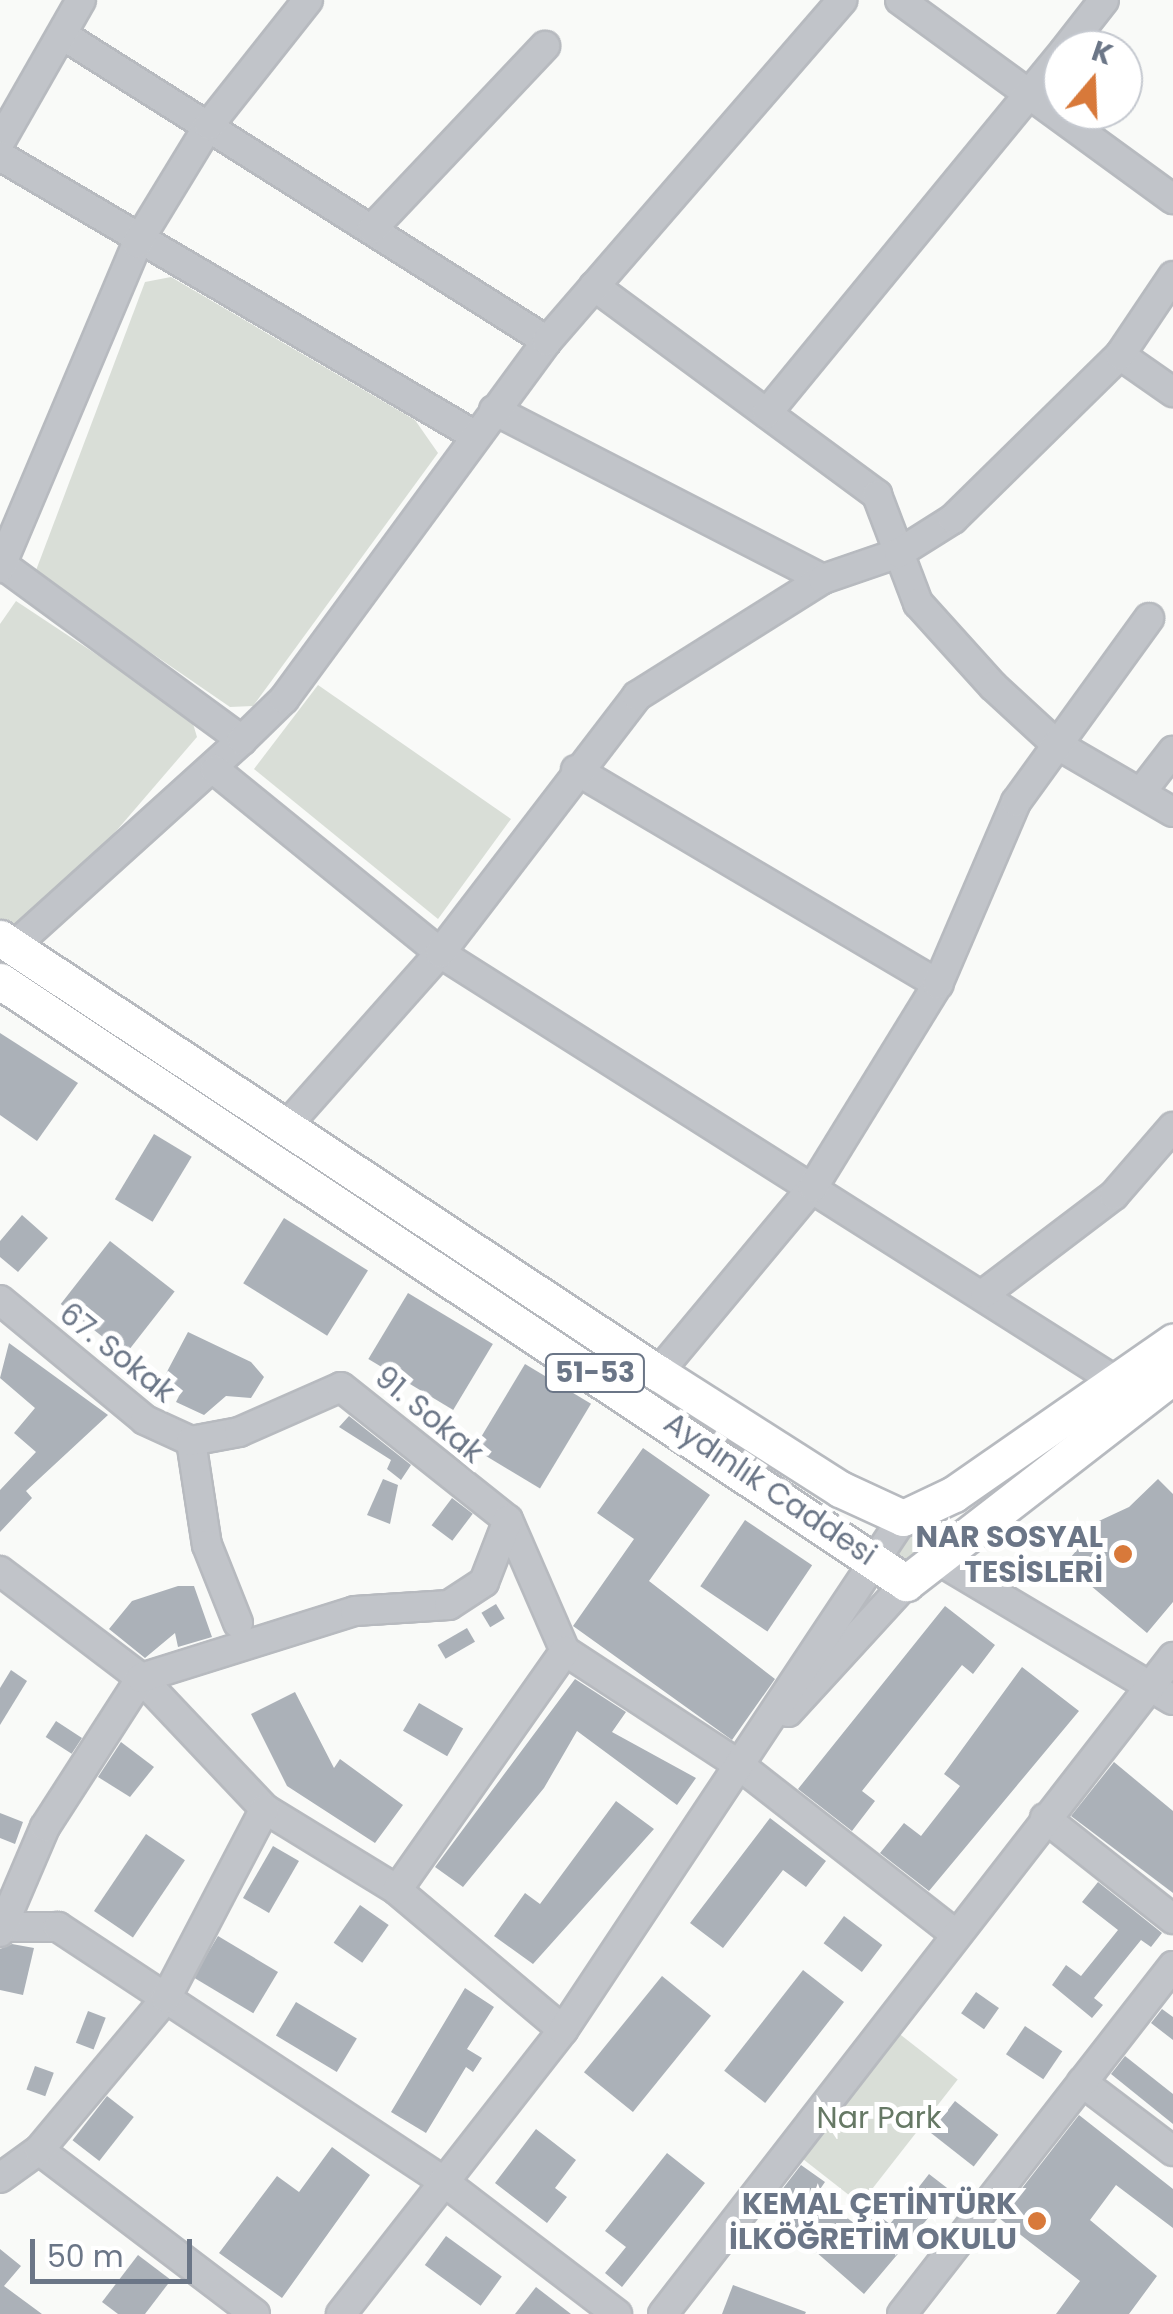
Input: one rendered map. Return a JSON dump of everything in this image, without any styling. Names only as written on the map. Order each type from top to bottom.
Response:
[{"type":"main road","name":"Aydınlık Caddesi","points":[[7,943],[290,1122],[658,1373],[840,1489],[903,1518],[954,1494],[1173,1342]]},
{"type":"main road","name":"Aydınlık Caddesi","points":[[0,980],[871,1555],[906,1582],[940,1550],[1173,1376]]},
{"type":"main road","points":[[903,1518],[940,1550]]},
{"type":"street","points":[[0,142],[66,37],[80,0]]},
{"type":"street","points":[[242,740],[1,565],[137,243],[210,125],[308,0]]},
{"type":"street","points":[[7,943],[215,770],[284,698],[546,342],[842,0]]},
{"type":"street","points":[[900,0],[1173,199]]},
{"type":"street","points":[[1080,30],[1104,0]]},
{"type":"street","points":[[66,37],[546,342]]},
{"type":"street","points":[[372,230],[545,46]]},
{"type":"street","points":[[768,413],[1043,78]]},
{"type":"street","points":[[0,156],[137,243],[474,435]]},
{"type":"street","points":[[290,1122],[440,953],[576,770],[637,696],[823,579],[899,553],[953,519],[1120,354],[1173,276]]},
{"type":"street","points":[[594,286],[877,495],[918,603],[1056,744],[1173,812]]},
{"type":"street","points":[[1120,354],[1173,392]]},
{"type":"street","points":[[494,410],[823,579]]},
{"type":"street","points":[[658,1373],[813,1187],[938,984],[1016,802],[1149,618]]},
{"type":"street","points":[[1142,791],[1173,751]]},
{"type":"street","points":[[215,770],[440,953],[985,1293],[1114,1380]]},
{"type":"street","points":[[576,770],[938,984]]},
{"type":"street","points":[[985,1293],[1114,1196],[1173,1127]]},
{"type":"street","name":"67. Sokak","points":[[0,1300],[144,1420],[191,1441],[207,1546],[238,1623]]},
{"type":"street","name":"91. Sokak","points":[[191,1441],[349,1388],[508,1520]]},
{"type":"street","points":[[341,2314],[563,2030],[740,1765],[871,1555],[903,1518]]},
{"type":"street","points":[[508,1520],[565,1652],[740,1765],[955,1934]]},
{"type":"street","points":[[508,1520],[484,1582],[450,1605],[355,1610],[141,1678],[45,1827],[4,1929],[58,1926],[443,2181],[616,2314]]},
{"type":"street","points":[[940,1550],[1162,1692]]},
{"type":"street","points":[[0,1571],[141,1678],[265,1809],[396,1890],[563,2030]]},
{"type":"street","points":[[740,1765],[906,1582]]},
{"type":"street","points":[[396,1890],[565,1652]]},
{"type":"street","points":[[663,2314],[1045,1818],[1162,1692],[1173,1657]]},
{"type":"street","points":[[0,2178],[39,2150],[166,1998],[200,1920],[265,1809]]},
{"type":"street","points":[[1045,1818],[1173,1918]]},
{"type":"street","points":[[910,2311],[1173,1966]]},
{"type":"street","points":[[1082,2082],[1173,2152]]},
{"type":"street","points":[[39,2150],[255,2314]]},
{"type":"green space","points":[[171,277],[415,420],[438,453],[253,706],[230,707],[35,573],[145,282]]},
{"type":"green space","points":[[16,601],[191,717],[197,737],[25,937],[0,920],[0,624]]},
{"type":"green space","points":[[318,685],[511,819],[438,919],[254,769]]},
{"type":"green space","points":[[909,1535],[919,1539],[923,1549],[919,1559],[909,1563],[899,1559],[895,1549],[899,1539]]},
{"type":"green space","name":"Nar Park","points":[[897,2032],[958,2079],[860,2204],[800,2157]]},
{"type":"building","points":[[0,1033],[78,1083],[37,1141],[0,1115]]},
{"type":"building","points":[[154,1134],[192,1157],[153,1222],[115,1199]]},
{"type":"building","points":[[22,1215],[48,1238],[18,1272],[0,1257],[0,1241]]},
{"type":"building","points":[[284,1218],[368,1270],[327,1336],[243,1283]]},
{"type":"building","points":[[110,1241],[175,1291],[125,1355],[61,1304]]},
{"type":"building","points":[[408,1293],[493,1344],[453,1410],[368,1359]]},
{"type":"building","points":[[188,1332],[251,1362],[264,1377],[251,1398],[226,1396],[204,1415],[176,1402],[180,1394],[161,1383]]},
{"type":"building","points":[[9,1343],[108,1415],[26,1491],[32,1498],[0,1532],[0,1490],[36,1452],[14,1433],[35,1408],[0,1378]]},
{"type":"building","points":[[525,1364],[591,1404],[540,1489],[474,1449]]},
{"type":"building","points":[[349,1416],[411,1465],[401,1480],[387,1469],[391,1460],[339,1427]]},
{"type":"building","points":[[643,1448],[710,1495],[649,1581],[775,1679],[732,1740],[573,1626],[634,1539],[597,1513]]},
{"type":"building","points":[[383,1479],[398,1485],[390,1524],[367,1515]]},
{"type":"building","name":"NAR SOSYAL TESİSLERİ","points":[[1158,1479],[1173,1494],[1173,1602],[1147,1633],[1065,1564],[1082,1544],[1071,1534],[1129,1507]]},
{"type":"building","points":[[452,1498],[473,1514],[452,1541],[432,1525]]},
{"type":"building","points":[[745,1520],[812,1565],[767,1632],[700,1586]]},
{"type":"building","points":[[178,1586],[194,1586],[212,1637],[178,1647],[175,1633],[145,1658],[109,1629],[132,1601]]},
{"type":"building","points":[[496,1604],[505,1619],[490,1627],[481,1613]]},
{"type":"building","points":[[945,1606],[995,1645],[973,1674],[962,1665],[862,1791],[875,1801],[852,1831],[798,1789]]},
{"type":"building","points":[[467,1628],[475,1642],[446,1659],[438,1645]]},
{"type":"building","points":[[1022,1667],[1079,1711],[929,1891],[880,1853],[904,1823],[921,1836],[960,1786],[944,1774]]},
{"type":"building","points":[[11,1670],[27,1681],[0,1725],[0,1688]]},
{"type":"building","points":[[575,1679],[626,1712],[612,1732],[696,1778],[677,1805],[577,1731],[544,1788],[463,1887],[435,1867]]},
{"type":"building","points":[[295,1692],[334,1768],[340,1759],[403,1805],[375,1843],[287,1786],[251,1714]]},
{"type":"building","points":[[419,1703],[463,1728],[447,1756],[403,1731]]},
{"type":"building","points":[[56,1721],[82,1738],[72,1754],[46,1737]]},
{"type":"building","points":[[121,1742],[154,1767],[130,1797],[98,1777]]},
{"type":"building","points":[[1114,1762],[1173,1811],[1173,1893],[1071,1816]]},
{"type":"building","points":[[616,1801],[654,1829],[533,1964],[494,1936],[525,1893],[540,1904]]},
{"type":"building","points":[[0,1813],[23,1822],[15,1844],[0,1838]]},
{"type":"building","points":[[770,1818],[826,1861],[806,1887],[783,1870],[723,1948],[690,1923]]},
{"type":"building","points":[[146,1834],[185,1860],[133,1937],[94,1911]]},
{"type":"building","points":[[273,1846],[299,1861],[269,1913],[243,1898]]},
{"type":"building","points":[[1098,1882],[1162,1933],[1151,1947],[1141,1940],[1094,1998],[1103,2005],[1092,2018],[1052,1985],[1066,1965],[1081,1976],[1118,1930],[1082,1902]]},
{"type":"building","points":[[360,1905],[389,1925],[362,1963],[334,1943]]},
{"type":"building","points":[[844,1916],[882,1945],[862,1972],[824,1943]]},
{"type":"building","points":[[218,1936],[278,1972],[253,2013],[193,1977]]},
{"type":"building","points":[[12,1944],[34,1948],[23,1995],[0,1990],[0,1949]]},
{"type":"building","points":[[803,1970],[844,2002],[765,2103],[724,2071]]},
{"type":"building","points":[[662,1976],[711,2016],[633,2112],[584,2072]]},
{"type":"building","points":[[465,1988],[494,2007],[467,2049],[482,2058],[473,2072],[466,2067],[426,2133],[391,2112]]},
{"type":"building","points":[[976,1992],[999,2008],[984,2029],[961,2013]]},
{"type":"building","points":[[296,2002],[357,2039],[337,2072],[276,2035]]},
{"type":"building","points":[[1162,2009],[1173,2017],[1173,2040],[1151,2023]]},
{"type":"building","points":[[88,2011],[106,2018],[94,2050],[76,2043]]},
{"type":"building","points":[[1025,2026],[1062,2051],[1043,2079],[1006,2054]]},
{"type":"building","points":[[1125,2056],[1173,2094],[1173,2124],[1111,2074]]},
{"type":"building","points":[[35,2066],[54,2073],[45,2096],[26,2089]]},
{"type":"building","points":[[107,2096],[134,2117],[99,2161],[73,2140]]},
{"type":"building","points":[[955,2101],[998,2135],[974,2166],[930,2133]]},
{"type":"building","points":[[1079,2115],[1173,2189],[1173,2228],[1116,2185],[1090,2220],[1157,2276],[1129,2314],[1056,2314],[1080,2281],[999,2218]]},
{"type":"building","points":[[536,2129],[576,2160],[555,2188],[567,2197],[547,2223],[495,2183]]},
{"type":"building","points":[[332,2147],[370,2175],[282,2298],[219,2253],[277,2176],[299,2192]]},
{"type":"building","points":[[667,2153],[705,2183],[622,2287],[605,2273],[626,2247],[605,2231]]},
{"type":"building","points":[[801,2165],[825,2182],[816,2195],[854,2223],[865,2206],[890,2224],[929,2174],[951,2191],[864,2294],[767,2209]]},
{"type":"building","points":[[446,2236],[502,2277],[481,2306],[425,2265]]},
{"type":"building","points":[[0,2249],[21,2266],[4,2286],[42,2314],[0,2314]]},
{"type":"building","points":[[138,2255],[171,2280],[145,2314],[118,2314],[102,2302]]},
{"type":"building","points":[[733,2285],[806,2312],[722,2314]]},
{"type":"building","points":[[536,2287],[571,2314],[515,2314]]},
{"type":"place","name":"NAR SOSYAL TESİSLERİ","points":[[1123,1554]]},
{"type":"place","name":"KEMAL ÇETİNTÜRK İLKÖĞRETİM OKULU","points":[[1037,2221]]}]
